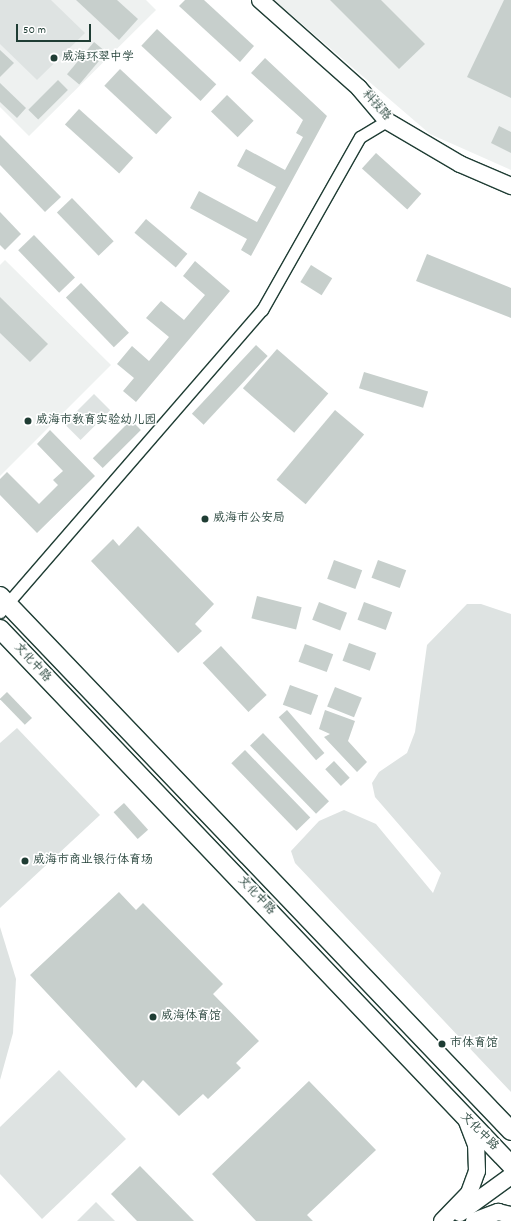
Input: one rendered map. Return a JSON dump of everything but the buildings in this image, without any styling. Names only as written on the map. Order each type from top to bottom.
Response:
[{"type":"main road","name":"科技路","points":[[260,0],[359,88],[387,121],[460,164],[511,186]]},
{"type":"main road","name":"文化中路","points":[[3,604],[511,1131]]},
{"type":"main road","name":"文化中路","points":[[0,629],[467,1121],[511,1165]]},
{"type":"main road","points":[[494,1112],[511,1122]]},
{"type":"main road","points":[[442,1221],[469,1192],[477,1171],[476,1145],[467,1121]]},
{"type":"main road","points":[[450,1221],[511,1176]]},
{"type":"main road","points":[[474,1221],[498,1212],[511,1215]]},
{"type":"street","points":[[3,604],[262,310],[360,137],[387,121]]},
{"type":"shaded area","name":"威海环翠中学","points":[[0,0],[146,0],[156,10],[29,136],[0,107]]},
{"type":"shaded area","points":[[0,0],[51,0],[85,33],[37,80],[0,44]]},
{"type":"shaded area","points":[[274,0],[511,0],[511,170],[430,134]]},
{"type":"shaded area","name":"威海市教育实验幼儿园","points":[[5,260],[111,365],[0,476],[0,265]]},
{"type":"shaded area","points":[[94,394],[110,410],[81,440],[64,424]]},
{"type":"shaded area","points":[[467,604],[481,604],[511,614],[511,1092],[295,863],[291,851],[319,821],[344,810],[376,824],[433,893],[441,873],[375,797],[372,783],[379,772],[407,753],[415,732],[427,645]]},
{"type":"shaded area","name":"威海市商业银行体育场","points":[[17,728],[100,815],[0,908],[0,743]]},
{"type":"shaded area","points":[[0,927],[16,979],[13,1033],[0,1080]]},
{"type":"shaded area","points":[[59,1070],[126,1139],[42,1219],[0,1174],[0,1127]]},
{"type":"shaded area","points":[[96,1202],[115,1221],[77,1221]]},
{"type":"place","name":"威海环翠中学","points":[[54,58]]},
{"type":"place","name":"威海市教育实验幼儿园","points":[[28,421]]},
{"type":"place","name":"威海市公安局","points":[[205,519]]},
{"type":"place","name":"威海市商业银行体育场","points":[[25,861]]},
{"type":"place","name":"威海体育馆","points":[[153,1017]]},
{"type":"place","name":"市体育馆","points":[[442,1044]]}]
